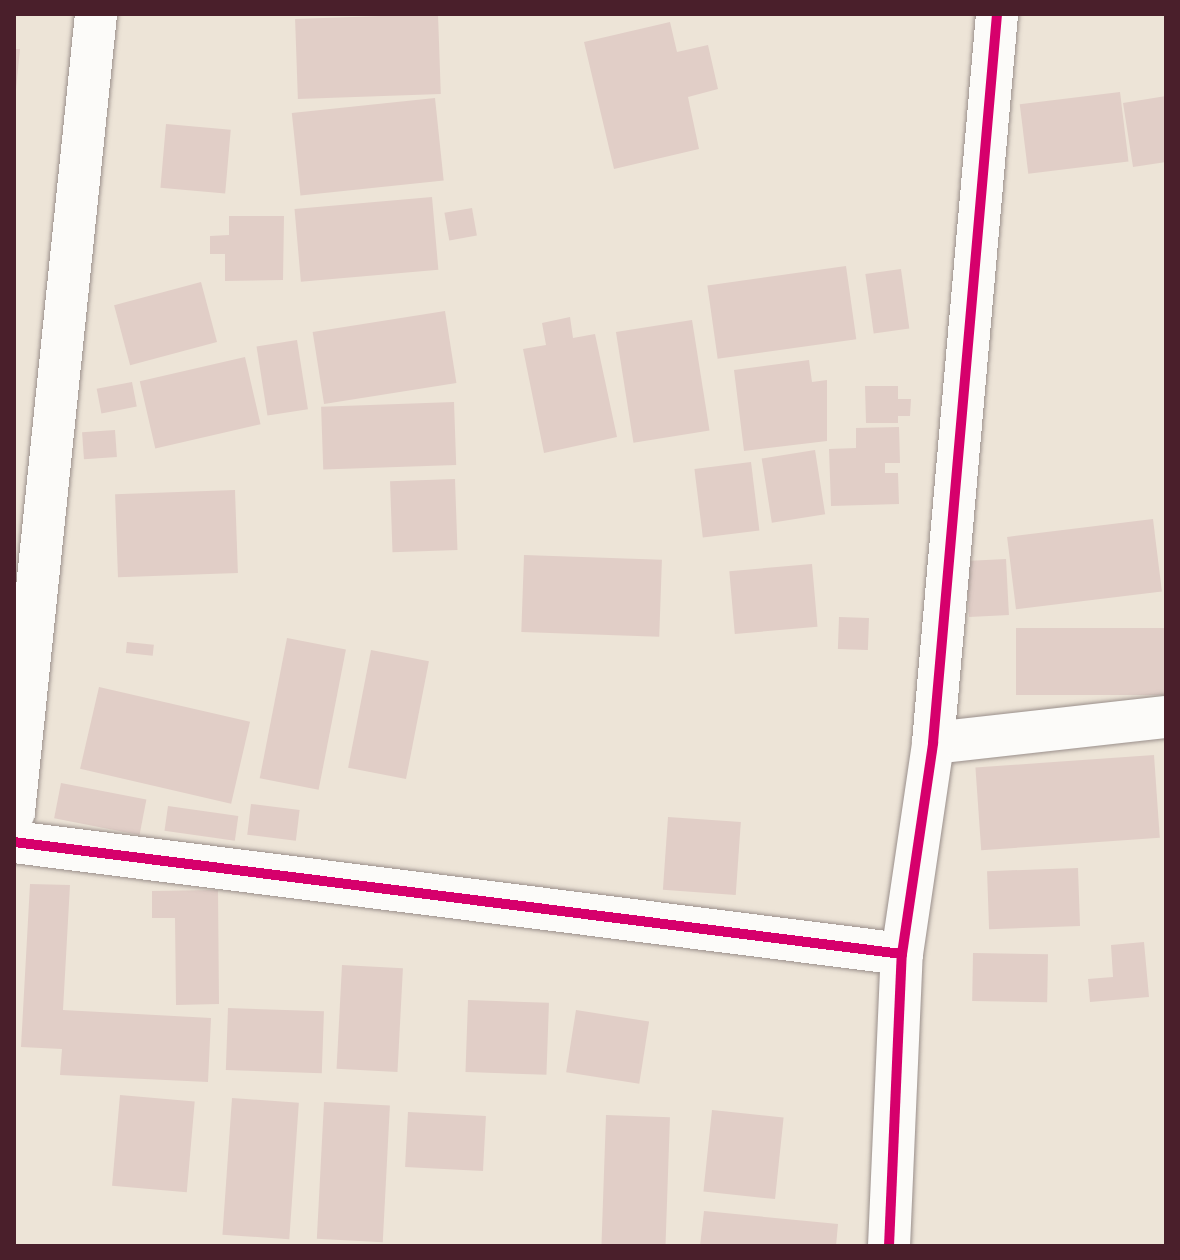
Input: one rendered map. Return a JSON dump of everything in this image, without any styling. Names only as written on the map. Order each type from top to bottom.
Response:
[{"type":"street","points":[[14,812],[96,14]]},
{"type":"street","points":[[889,1246],[902,954],[933,743],[997,14]]},
{"type":"street","points":[[933,743],[1166,717]]},
{"type":"street","points":[[14,842],[902,954]]},
{"type":"building","points":[[438,14],[441,94],[298,99],[295,19]]},
{"type":"building","points":[[670,22],[677,52],[708,45],[718,89],[688,97],[699,149],[614,169],[584,42]]},
{"type":"building","points":[[14,49],[20,49],[16,89],[14,89]]},
{"type":"building","points":[[1120,92],[1129,161],[1028,174],[1020,104]]},
{"type":"building","points":[[1166,96],[1166,162],[1133,167],[1123,103]]},
{"type":"building","points":[[435,98],[444,181],[300,196],[292,113]]},
{"type":"building","points":[[166,124],[231,130],[225,193],[160,188]]},
{"type":"building","points":[[432,197],[438,270],[301,282],[295,209]]},
{"type":"building","points":[[472,208],[477,236],[449,240],[444,213]]},
{"type":"building","points":[[229,216],[284,216],[283,280],[225,281],[225,254],[210,254],[210,236],[229,235]]},
{"type":"building","points":[[846,266],[856,339],[718,359],[707,285]]},
{"type":"building","points":[[901,269],[909,328],[874,333],[865,274]]},
{"type":"building","points":[[201,282],[217,342],[130,365],[114,305]]},
{"type":"building","points":[[445,311],[456,383],[324,404],[313,332]]},
{"type":"building","points":[[570,317],[573,338],[595,334],[617,437],[544,453],[523,349],[546,345],[542,323]]},
{"type":"building","points":[[692,320],[710,431],[633,443],[616,332]]},
{"type":"building","points":[[297,340],[308,409],[267,416],[257,346]]},
{"type":"building","points":[[245,357],[261,424],[155,449],[140,381]]},
{"type":"building","points":[[809,360],[812,382],[827,380],[827,441],[744,451],[734,370]]},
{"type":"building","points":[[132,382],[137,407],[101,413],[97,389]]},
{"type":"building","points":[[865,386],[898,386],[898,399],[911,399],[910,416],[898,416],[898,423],[866,423]]},
{"type":"building","points":[[454,402],[456,465],[323,470],[321,407]]},
{"type":"building","points":[[899,427],[900,463],[885,463],[885,473],[898,473],[899,504],[831,506],[829,449],[856,448],[856,428]]},
{"type":"building","points":[[115,430],[117,457],[84,459],[82,432]]},
{"type":"building","points":[[815,450],[825,514],[772,523],[762,458]]},
{"type":"building","points":[[751,462],[759,530],[703,537],[694,469]]},
{"type":"building","points":[[455,479],[457,550],[393,552],[390,481]]},
{"type":"building","points":[[235,490],[238,573],[118,577],[115,494]]},
{"type":"building","points":[[1153,519],[1162,591],[1016,609],[1007,537]]},
{"type":"building","points":[[524,555],[662,560],[659,637],[521,632]]},
{"type":"building","points":[[1006,559],[1009,615],[969,617],[966,561]]},
{"type":"building","points":[[812,564],[817,627],[735,634],[729,571]]},
{"type":"building","points":[[839,617],[869,618],[868,650],[838,649]]},
{"type":"building","points":[[1016,628],[1166,628],[1166,695],[1016,695]]},
{"type":"building","points":[[287,638],[346,649],[319,790],[260,778]]},
{"type":"building","points":[[127,642],[154,645],[153,656],[126,653]]},
{"type":"building","points":[[371,650],[429,661],[406,779],[348,768]]},
{"type":"building","points":[[99,687],[250,722],[231,804],[80,769]]},
{"type":"building","points":[[1154,755],[1160,838],[981,850],[975,767]]},
{"type":"building","points":[[61,783],[146,800],[140,835],[54,818]]},
{"type":"building","points":[[251,804],[300,810],[296,841],[247,835]]},
{"type":"building","points":[[168,806],[238,816],[235,841],[165,831]]},
{"type":"building","points":[[668,817],[741,822],[736,895],[663,890]]},
{"type":"building","points":[[1078,868],[1080,926],[989,929],[987,871]]},
{"type":"building","points":[[30,884],[70,885],[63,1010],[211,1018],[208,1082],[60,1075],[62,1049],[21,1047]]},
{"type":"building","points":[[218,890],[219,1004],[176,1005],[175,918],[152,918],[152,891]]},
{"type":"building","points":[[1144,942],[1149,997],[1090,1002],[1088,979],[1113,977],[1111,945]]},
{"type":"building","points":[[973,953],[1048,954],[1047,1002],[972,1001]]},
{"type":"building","points":[[342,965],[403,968],[397,1072],[337,1069]]},
{"type":"building","points":[[468,1000],[549,1003],[546,1075],[465,1072]]},
{"type":"building","points":[[228,1008],[324,1011],[322,1073],[226,1070]]},
{"type":"building","points":[[576,1010],[649,1022],[639,1084],[566,1072]]},
{"type":"building","points":[[120,1095],[195,1102],[187,1192],[112,1186]]},
{"type":"building","points":[[232,1098],[299,1103],[289,1239],[222,1235]]},
{"type":"building","points":[[324,1102],[390,1105],[383,1242],[317,1239]]},
{"type":"building","points":[[712,1110],[784,1118],[775,1199],[703,1192]]},
{"type":"building","points":[[408,1112],[486,1116],[483,1171],[405,1167]]},
{"type":"building","points":[[606,1115],[670,1117],[665,1246],[601,1246]]},
{"type":"building","points":[[704,1211],[838,1224],[836,1246],[700,1246]]},
{"type":"cycle path","points":[[889,1246],[902,954],[933,743],[997,14]]},
{"type":"cycle path","points":[[14,842],[902,954]]}]
